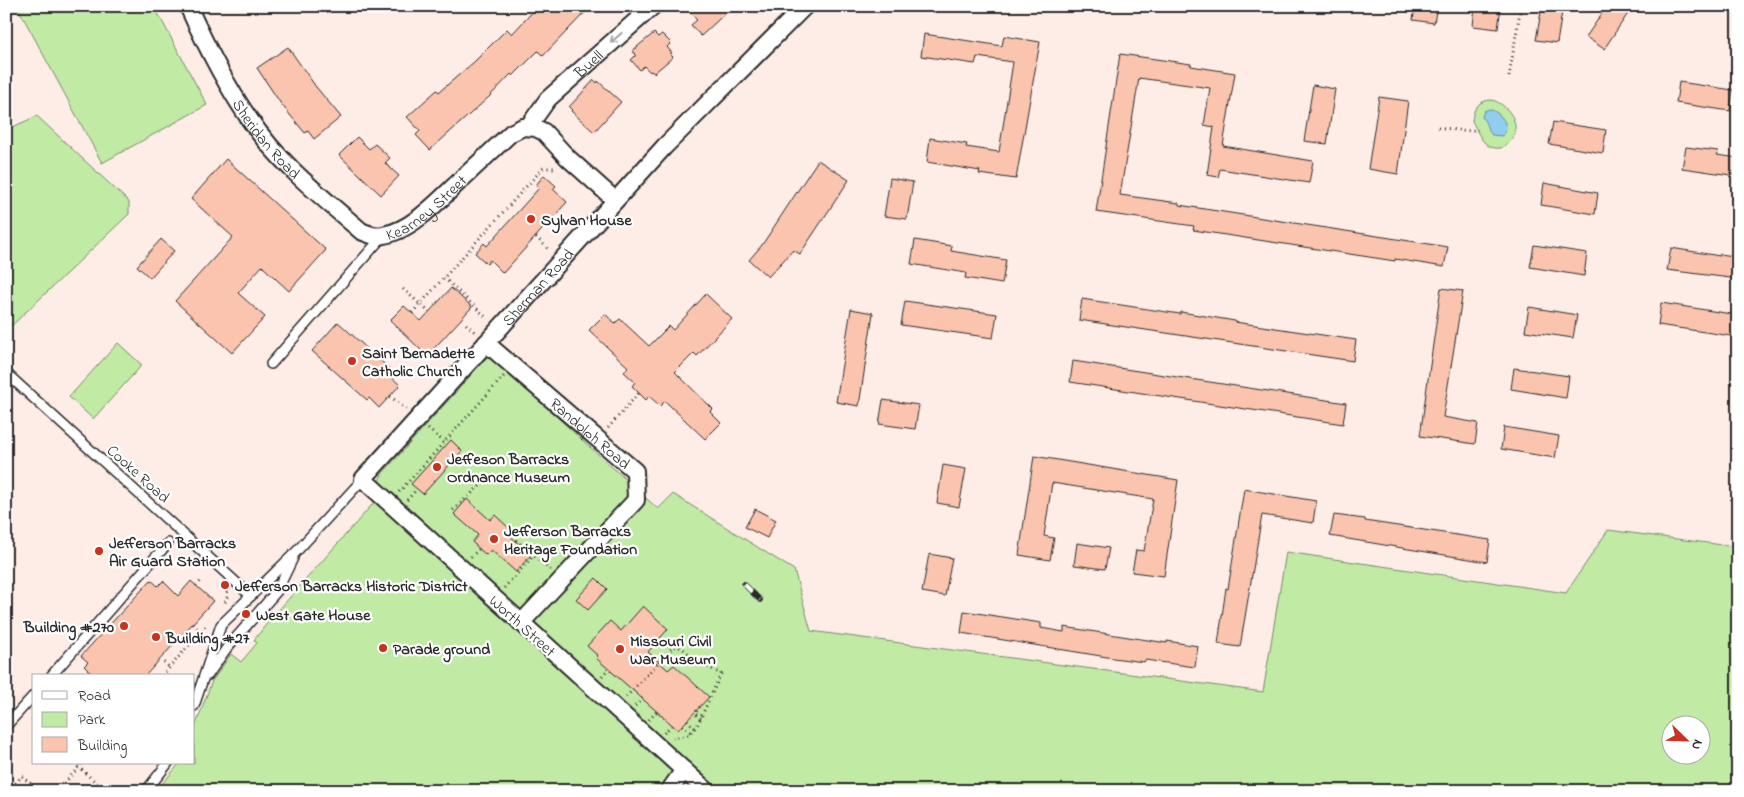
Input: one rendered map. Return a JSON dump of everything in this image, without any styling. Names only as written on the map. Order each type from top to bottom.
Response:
[{"type":"street","name":"Sheridan Road","points":[[188,6],[214,62],[229,88],[251,122],[274,150],[360,231],[372,236],[383,236]]},
{"type":"street","name":"Buell","points":[[528,127],[548,99],[653,6]]},
{"type":"street","name":"Sherman Road","points":[[363,479],[481,338],[499,329],[664,147],[806,6]]},
{"type":"street","name":"Kearney Street","points":[[383,236],[396,232],[410,224],[432,207],[511,133],[523,127],[528,127]]},
{"type":"street","points":[[528,127],[544,132],[568,158],[615,200]]},
{"type":"street","name":"Randolph Road","points":[[481,338],[636,471],[636,500],[521,623]]},
{"type":"street","name":"Worth Street","points":[[363,479],[707,791]]},
{"type":"street","points":[[669,791],[684,770]]},
{"type":"lane","name":"Kearney Street","points":[[271,364],[383,236]]},
{"type":"lane","name":"Cooke Road","points":[[6,373],[251,596]]},
{"type":"lane","name":"Sherman Road","points":[[296,552],[363,479]]},
{"type":"lane","points":[[53,674],[168,543]]},
{"type":"lane","points":[[195,703],[221,625],[296,552]]},
{"type":"lane","points":[[202,683],[226,650],[277,590],[296,552]]},
{"type":"lane","points":[[6,726],[32,697]]},
{"type":"lane","points":[[146,791],[167,764]]},
{"type":"path","points":[[1510,77],[1521,6]]},
{"type":"path","points":[[1438,127],[1463,131],[1478,130]]},
{"type":"path","points":[[412,314],[543,168],[558,168],[568,158]]},
{"type":"path","points":[[536,237],[550,251]]},
{"type":"path","points":[[444,278],[499,329]]},
{"type":"path","points":[[403,289],[429,312]]},
{"type":"path","points":[[466,324],[481,338]]},
{"type":"path","points":[[399,492],[514,366]]},
{"type":"path","points":[[598,439],[639,393]]},
{"type":"path","points":[[453,510],[483,483]]},
{"type":"path","points":[[407,500],[417,489]]},
{"type":"path","points":[[516,540],[560,580]]},
{"type":"path","points":[[470,558],[479,549]]},
{"type":"path","points":[[504,588],[534,555]]},
{"type":"path","points":[[196,586],[201,581]]},
{"type":"path","points":[[223,605],[227,600],[227,590]]},
{"type":"path","points":[[164,674],[212,619]]},
{"type":"path","points":[[193,624],[201,632]]},
{"type":"path","points":[[624,700],[672,648],[677,646],[698,662],[721,674],[701,718],[691,733],[682,737],[667,738]]},
{"type":"path","points":[[164,662],[169,667]]},
{"type":"path","points":[[601,677],[608,669]]},
{"type":"path","points":[[639,702],[643,698]]},
{"type":"path","points":[[701,718],[695,714],[702,704]]},
{"type":"path","points":[[653,716],[657,711]]},
{"type":"path","points":[[687,720],[695,728]]},
{"type":"path","points":[[668,729],[672,725]]},
{"type":"path","points":[[682,725],[691,733]]},
{"type":"path","points":[[75,764],[100,786]]},
{"type":"path","points":[[58,791],[81,764]]},
{"type":"path","points":[[12,787],[22,776],[39,791]]},
{"type":"green space","points":[[17,6],[154,6],[207,105],[102,163]]},
{"type":"green space","points":[[1492,100],[1508,110],[1514,121],[1514,134],[1511,140],[1501,148],[1495,148],[1486,144],[1472,121],[1475,109],[1480,103]]},
{"type":"green space","points":[[37,116],[129,202],[129,214],[6,331],[6,130]]},
{"type":"green space","points":[[118,343],[142,365],[93,419],[69,397]]},
{"type":"green space","points":[[489,355],[658,509],[673,494],[794,570],[811,631],[1263,692],[1286,552],[1566,593],[1608,530],[1738,547],[1738,791],[156,791],[179,764],[195,764],[195,727],[212,681],[231,654],[241,662],[257,643],[254,640],[269,621],[386,489],[379,481],[382,474]]},
{"type":"water","points":[[1489,109],[1501,116],[1505,124],[1505,132],[1502,136],[1492,135],[1482,117],[1484,111]]},
{"type":"building","points":[[538,6],[591,6],[543,56],[538,51],[513,76],[511,74],[489,97],[430,150],[416,135],[420,131],[407,117],[437,90],[439,92],[474,62],[507,29],[512,34]]},
{"type":"building","points":[[697,6],[733,6],[701,36],[691,25],[697,20],[690,13]]},
{"type":"building","points":[[1415,6],[1437,6],[1434,23],[1413,20]]},
{"type":"building","points":[[1475,6],[1501,6],[1498,29],[1473,26]]},
{"type":"building","points":[[1542,6],[1563,6],[1557,43],[1536,40]]},
{"type":"building","points":[[1607,6],[1633,6],[1604,49],[1586,37]]},
{"type":"building","points":[[654,33],[658,37],[662,34],[671,43],[667,47],[673,57],[654,73],[644,66],[640,70],[631,60],[636,55],[632,51]]},
{"type":"building","points":[[924,34],[1002,46],[1004,36],[1040,42],[1016,179],[979,174],[980,171],[927,162],[930,138],[967,144],[966,147],[999,152],[1013,62],[977,57],[975,64],[921,56]]},
{"type":"building","points":[[288,47],[316,87],[341,117],[314,139],[308,131],[305,133],[281,104],[257,68]]},
{"type":"building","points":[[1120,54],[1191,64],[1191,66],[1235,73],[1223,146],[1313,161],[1309,183],[1220,169],[1218,177],[1207,175],[1214,127],[1204,125],[1210,88],[1139,78],[1120,195],[1448,247],[1444,267],[1193,230],[1194,226],[1096,212]]},
{"type":"building","points":[[594,80],[597,83],[598,81],[621,102],[594,132],[569,107]]},
{"type":"building","points":[[1679,82],[1733,90],[1730,111],[1676,103]]},
{"type":"building","points":[[1313,85],[1335,89],[1327,144],[1304,141]]},
{"type":"building","points":[[1379,97],[1408,101],[1398,174],[1368,169]]},
{"type":"building","points":[[1553,122],[1606,130],[1603,153],[1549,144]]},
{"type":"building","points":[[357,137],[369,149],[375,144],[390,158],[385,163],[399,176],[381,195],[339,155]]},
{"type":"building","points":[[1686,147],[1718,151],[1717,155],[1738,158],[1738,176],[1682,168]]},
{"type":"building","points":[[226,159],[326,250],[289,291],[262,266],[238,293],[265,317],[232,353],[175,301],[233,237],[191,199]]},
{"type":"building","points":[[818,160],[849,180],[800,254],[793,250],[768,277],[749,260],[762,245]]},
{"type":"building","name":"Sylvan House","points":[[544,175],[556,186],[553,189],[567,202],[503,273],[490,260],[487,264],[475,253],[484,243],[487,246],[539,188],[536,185]]},
{"type":"building","points":[[890,178],[913,182],[907,219],[884,216]]},
{"type":"building","points":[[1544,183],[1598,193],[1595,214],[1541,205]]},
{"type":"building","points":[[161,239],[174,251],[150,278],[137,266]]},
{"type":"building","points":[[915,240],[952,246],[951,251],[1006,260],[1002,284],[965,278],[966,273],[911,264]]},
{"type":"building","points":[[1534,245],[1587,253],[1584,276],[1530,267]]},
{"type":"building","points":[[1671,248],[1738,257],[1738,279],[1667,270]]},
{"type":"building","points":[[451,288],[472,307],[427,356],[390,320],[404,306],[421,321]]},
{"type":"building","points":[[1441,288],[1463,291],[1443,417],[1478,423],[1475,444],[1420,436]]},
{"type":"building","points":[[706,294],[732,319],[697,356],[694,353],[675,372],[713,409],[710,412],[721,423],[705,439],[665,401],[660,406],[649,396],[646,400],[632,386],[635,382],[624,372],[628,367],[589,330],[605,314],[615,323],[620,319],[649,346],[669,326],[673,330]]},
{"type":"building","points":[[1082,299],[1180,314],[1181,312],[1356,340],[1353,361],[1079,320]]},
{"type":"building","points":[[905,301],[997,314],[993,338],[901,325]]},
{"type":"building","points":[[1661,303],[1738,315],[1738,337],[1658,325]]},
{"type":"building","points":[[1529,307],[1577,315],[1573,338],[1525,331]]},
{"type":"building","points":[[851,309],[873,313],[859,406],[836,402]]},
{"type":"building","name":"Saint Bernadette Catholic Church","points":[[338,322],[393,372],[389,375],[400,385],[379,408],[369,398],[367,400],[312,351]]},
{"type":"building","points":[[1073,361],[1346,403],[1343,424],[1070,382]]},
{"type":"building","points":[[1514,368],[1569,376],[1566,398],[1511,389]]},
{"type":"building","points":[[883,400],[919,405],[915,429],[879,424]]},
{"type":"building","points":[[1504,427],[1559,436],[1555,458],[1501,449]]},
{"type":"building","name":"Jeffeson Barracks Ordnance Museum","points":[[451,440],[462,451],[423,494],[411,484]]},
{"type":"building","points":[[1034,456],[1178,480],[1164,576],[1132,572],[1136,550],[1144,551],[1153,499],[1052,483],[1044,536],[1054,538],[1050,560],[1019,555]]},
{"type":"building","points":[[943,465],[966,469],[959,507],[937,503]]},
{"type":"building","points":[[1244,489],[1316,501],[1313,523],[1262,515],[1240,647],[1218,644]]},
{"type":"building","name":"Jefferson Barracks Heritage Foundation","points":[[467,499],[490,520],[495,515],[511,530],[507,533],[531,555],[516,572],[491,550],[486,555],[472,542],[478,535],[454,514]]},
{"type":"building","points":[[755,509],[776,520],[767,538],[745,527]]},
{"type":"building","points":[[1334,515],[1490,540],[1487,562],[1330,536]]},
{"type":"building","points":[[1077,543],[1109,548],[1105,569],[1074,565]]},
{"type":"building","points":[[929,554],[952,558],[945,596],[922,592]]},
{"type":"building","points":[[596,578],[607,589],[588,610],[576,599]]},
{"type":"building","points":[[151,580],[158,586],[163,581],[178,596],[191,581],[213,601],[147,674],[92,674],[84,666],[88,662],[81,656]]},
{"type":"building","points":[[643,606],[668,629],[648,652],[668,670],[674,665],[709,697],[678,730],[596,658],[598,656],[587,646],[610,621],[621,631]]},
{"type":"building","points":[[964,611],[1041,623],[1041,628],[1064,632],[1064,627],[1198,646],[1195,667],[1145,660],[1144,662],[1113,658],[961,633]]},
{"type":"railway","points":[[744,584],[760,600]]},
{"type":"place","name":"Sylvan House","points":[[531,219]]},
{"type":"place","name":"Saint Bernadette Catholic Church","points":[[352,361]]},
{"type":"place","name":"Jeffeson Barracks Ordnance Museum","points":[[437,467]]},
{"type":"place","name":"Jefferson Barracks Heritage Foundation","points":[[494,539]]},
{"type":"place","name":"Jefferson Barracks Air Guard Station","points":[[99,551]]},
{"type":"place","name":"Jefferson Barracks Historic District","points":[[225,585]]},
{"type":"place","name":"West Gate House","points":[[246,614]]},
{"type":"place","name":"Building #270","points":[[124,626]]},
{"type":"place","name":"Building #27","points":[[156,637]]},
{"type":"place","name":"Parade ground","points":[[383,648]]},
{"type":"place","name":"Missouri Civil War Museum","points":[[620,649]]}]
